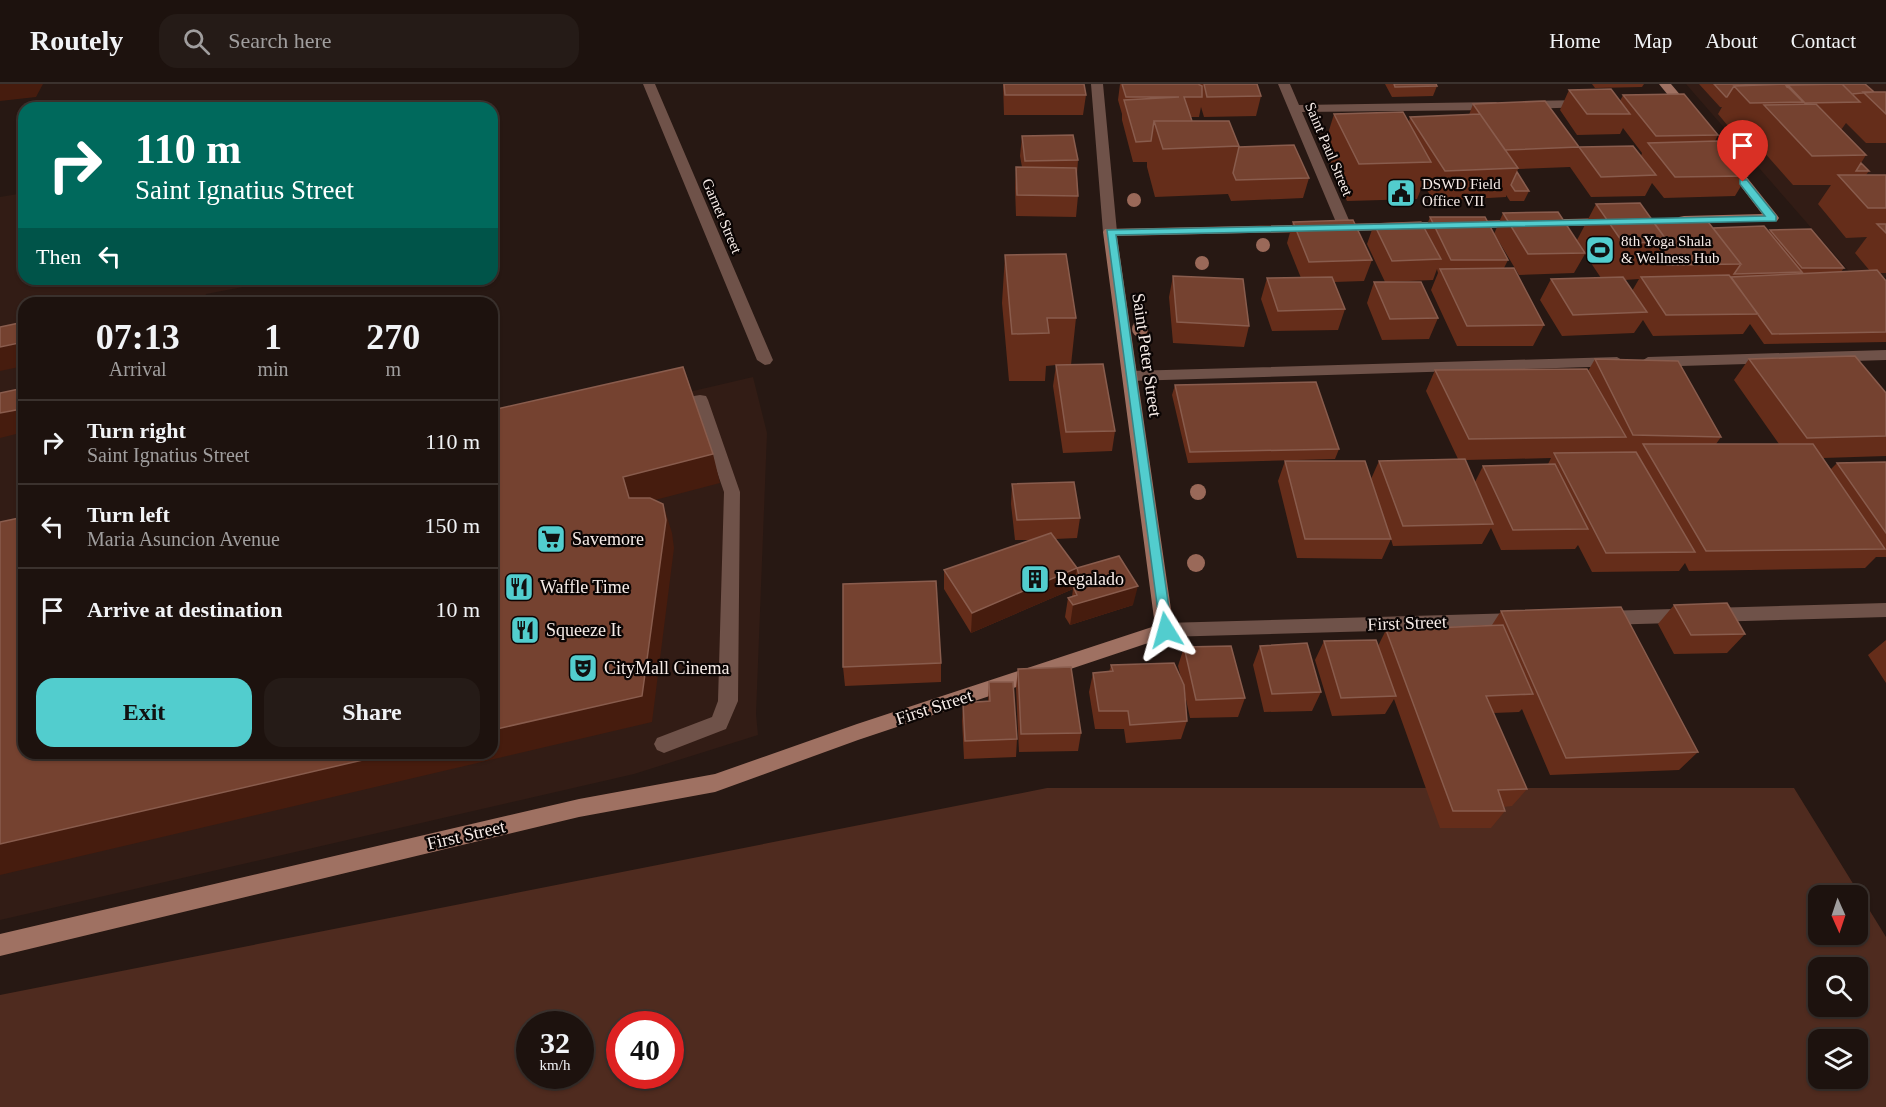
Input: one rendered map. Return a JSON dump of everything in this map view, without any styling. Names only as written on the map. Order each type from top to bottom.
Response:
[{"type":"street","name":"Garnet Street","points":[[649,84],[765,360]]},
{"type":"street","name":"Saint Peter Street","points":[[1097,84],[1110,232],[1166,630]]},
{"type":"street","name":"Saint Paul Street","points":[[1284,84],[1345,227]]},
{"type":"street","points":[[1665,84],[1675,102],[1694,120]]},
{"type":"street","points":[[1294,109],[1599,104]]},
{"type":"street","points":[[1665,220],[1772,218],[1722,154]]},
{"type":"street","points":[[1110,232],[1630,221]]},
{"type":"street","points":[[1130,376],[1886,355]]},
{"type":"street","points":[[664,744],[719,723],[728,701],[732,492],[700,400]]},
{"type":"street","points":[[1591,618],[1886,610]]},
{"type":"street","name":"First Street","points":[[0,945],[579,808],[715,783],[857,732],[1166,630],[1532,620]]},
{"type":"shaded area","points":[[1686,84],[1886,84],[1886,277],[1854,277]]},
{"type":"shaded area","points":[[18,194],[18,285],[253,285],[206,294],[205,297],[18,297],[18,759],[498,759],[498,437],[753,377],[767,433],[756,714],[758,735],[634,774],[0,920],[0,197]]},
{"type":"shaded area","points":[[1047,788],[1794,788],[1854,885],[1808,885],[1808,945],[1868,945],[1868,908],[1886,937],[1886,1107],[0,1107],[0,995]]},
{"type":"building","points":[[1004,84],[1084,84],[1086,95],[1005,95]]},
{"type":"building","points":[[1122,84],[1198,84],[1202,86],[1202,97],[1184,97],[1192,121],[1154,121],[1151,141],[1136,142],[1124,100],[1179,97],[1126,97]]},
{"type":"building","points":[[1204,84],[1257,84],[1261,96],[1207,97]]},
{"type":"building","points":[[1394,84],[1436,84],[1437,86],[1395,87]]},
{"type":"building","points":[[1714,84],[1785,84],[1734,86],[1726,97]]},
{"type":"building","points":[[1785,84],[1842,84],[1788,85],[1787,87]]},
{"type":"building","points":[[1785,84],[1803,102],[1750,103],[1734,86]]},
{"type":"building","points":[[1842,84],[1865,84],[1874,92],[1852,94]]},
{"type":"building","points":[[1842,84],[1860,102],[1805,103],[1788,85]]},
{"type":"building","points":[[1611,89],[1630,114],[1587,114],[1569,90]]},
{"type":"building","points":[[1863,92],[1886,92],[1886,114]]},
{"type":"building","points":[[1684,94],[1718,135],[1656,136],[1623,95]]},
{"type":"building","points":[[1545,101],[1579,147],[1505,150],[1473,104]]},
{"type":"building","points":[[1816,104],[1866,155],[1812,156],[1764,105]]},
{"type":"building","points":[[1403,112],[1431,162],[1359,164],[1334,114]]},
{"type":"building","points":[[1480,114],[1518,168],[1445,171],[1410,117]]},
{"type":"building","points":[[1154,121],[1229,121],[1239,146],[1163,149]]},
{"type":"building","points":[[1073,135],[1078,160],[1025,161],[1022,136]]},
{"type":"building","points":[[1717,141],[1747,176],[1675,177],[1648,143]]},
{"type":"building","points":[[1294,145],[1309,178],[1236,180],[1233,173],[1239,147]]},
{"type":"building","points":[[1633,146],[1656,175],[1601,177],[1579,147]]},
{"type":"building","points":[[1861,163],[1869,171],[1856,171]]},
{"type":"building","points":[[1016,167],[1076,168],[1078,196],[1017,195]]},
{"type":"building","points":[[1517,172],[1529,191],[1515,191],[1511,185]]},
{"type":"building","points":[[1838,175],[1886,175],[1886,208],[1868,208]]},
{"type":"building","points":[[1640,203],[1668,242],[1623,243],[1596,204]]},
{"type":"building","points":[[1558,212],[1585,253],[1528,254],[1503,213]]},
{"type":"building","points":[[1430,217],[1485,217],[1508,260],[1451,260]]},
{"type":"building","points":[[1705,218],[1741,264],[1667,265],[1660,255],[1668,242],[1651,219]]},
{"type":"building","points":[[1353,220],[1372,260],[1309,262],[1293,222]]},
{"type":"building","points":[[1421,222],[1441,259],[1392,261],[1374,224]]},
{"type":"building","points":[[1877,224],[1886,224],[1886,233]]},
{"type":"building","points":[[1764,226],[1802,272],[1734,274],[1741,264],[1713,228]]},
{"type":"building","points":[[1811,229],[1844,268],[1802,268],[1770,230]]},
{"type":"building","points":[[1066,254],[1076,318],[1047,318],[1049,333],[1012,334],[1005,255]]},
{"type":"building","points":[[1514,268],[1544,325],[1467,326],[1440,269]]},
{"type":"building","points":[[1877,270],[1886,281],[1886,332],[1772,334],[1731,277]]},
{"type":"building","points":[[1729,275],[1758,314],[1666,315],[1641,277]]},
{"type":"building","points":[[1173,276],[1243,279],[1249,326],[1177,322]]},
{"type":"building","points":[[1332,277],[1345,309],[1278,311],[1267,278]]},
{"type":"building","points":[[1623,277],[1647,312],[1573,315],[1551,279]]},
{"type":"building","points":[[1374,282],[1421,282],[1438,318],[1390,319]]},
{"type":"building","points":[[18,323],[18,343],[0,347],[0,327]]},
{"type":"building","points":[[1855,356],[1886,393],[1886,436],[1807,438],[1749,359]]},
{"type":"building","points":[[1595,359],[1678,361],[1721,437],[1633,435]]},
{"type":"building","points":[[1103,364],[1115,431],[1066,432],[1056,365]]},
{"type":"building","points":[[683,367],[713,454],[623,477],[629,498],[650,498],[663,504],[666,520],[642,696],[498,729],[498,409]]},
{"type":"building","points":[[1587,369],[1626,437],[1469,439],[1435,370]]},
{"type":"building","points":[[1316,382],[1339,449],[1190,452],[1175,385]]},
{"type":"building","points":[[18,389],[18,410],[0,413],[0,393]]},
{"type":"building","points":[[1643,444],[1813,444],[1885,549],[1706,551]]},
{"type":"building","points":[[1636,452],[1695,552],[1606,553],[1554,453]]},
{"type":"building","points":[[1465,459],[1493,524],[1403,526],[1379,461]]},
{"type":"building","points":[[1285,461],[1365,461],[1391,539],[1305,539]]},
{"type":"building","points":[[1886,462],[1886,533],[1837,463]]},
{"type":"building","points":[[1555,464],[1588,529],[1513,530],[1483,466]]},
{"type":"building","points":[[1074,482],[1080,518],[1017,520],[1012,484]]},
{"type":"building","points":[[18,518],[18,759],[367,759],[0,844],[0,522]]},
{"type":"building","points":[[1051,533],[1077,568],[972,613],[944,570]]},
{"type":"building","points":[[1119,556],[1138,586],[1073,605],[1068,598],[1077,595],[1073,586],[1081,582],[1077,568]]},
{"type":"building","points":[[936,581],[941,663],[843,667],[843,584]]},
{"type":"building","points":[[1727,603],[1745,634],[1691,635],[1674,605]]},
{"type":"building","points":[[1621,607],[1698,752],[1566,758],[1501,611]]},
{"type":"building","points":[[1503,625],[1533,694],[1486,696],[1527,789],[1498,790],[1505,811],[1453,811],[1386,630]]},
{"type":"building","points":[[1376,640],[1396,696],[1341,698],[1324,641]]},
{"type":"building","points":[[1307,643],[1321,692],[1272,694],[1260,646]]},
{"type":"building","points":[[1231,646],[1245,698],[1196,700],[1184,647]]},
{"type":"building","points":[[1174,663],[1184,685],[1187,721],[1130,725],[1128,711],[1099,711],[1093,673],[1113,671],[1111,665]]},
{"type":"building","points":[[1071,667],[1081,733],[1021,734],[1018,669]]},
{"type":"building","points":[[989,682],[1013,682],[1017,739],[965,741],[963,703],[990,701]]},
{"type":"place","name":"DSWD Field Office VII","points":[[1401,193]]},
{"type":"place","name":"8th Yoga Shala & Wellness Hub","points":[[1600,250]]},
{"type":"place","name":"Savemore","points":[[551,539]]},
{"type":"place","name":"Regalado","points":[[1035,579]]},
{"type":"place","name":"Waffle Time","points":[[519,587]]},
{"type":"place","name":"Squeeze It","points":[[525,630]]},
{"type":"place","name":"CityMall Cinema","points":[[583,668]]},
{"type":"route","points":[[1166,630],[1110,232],[1772,218],[1743,182]]}]
